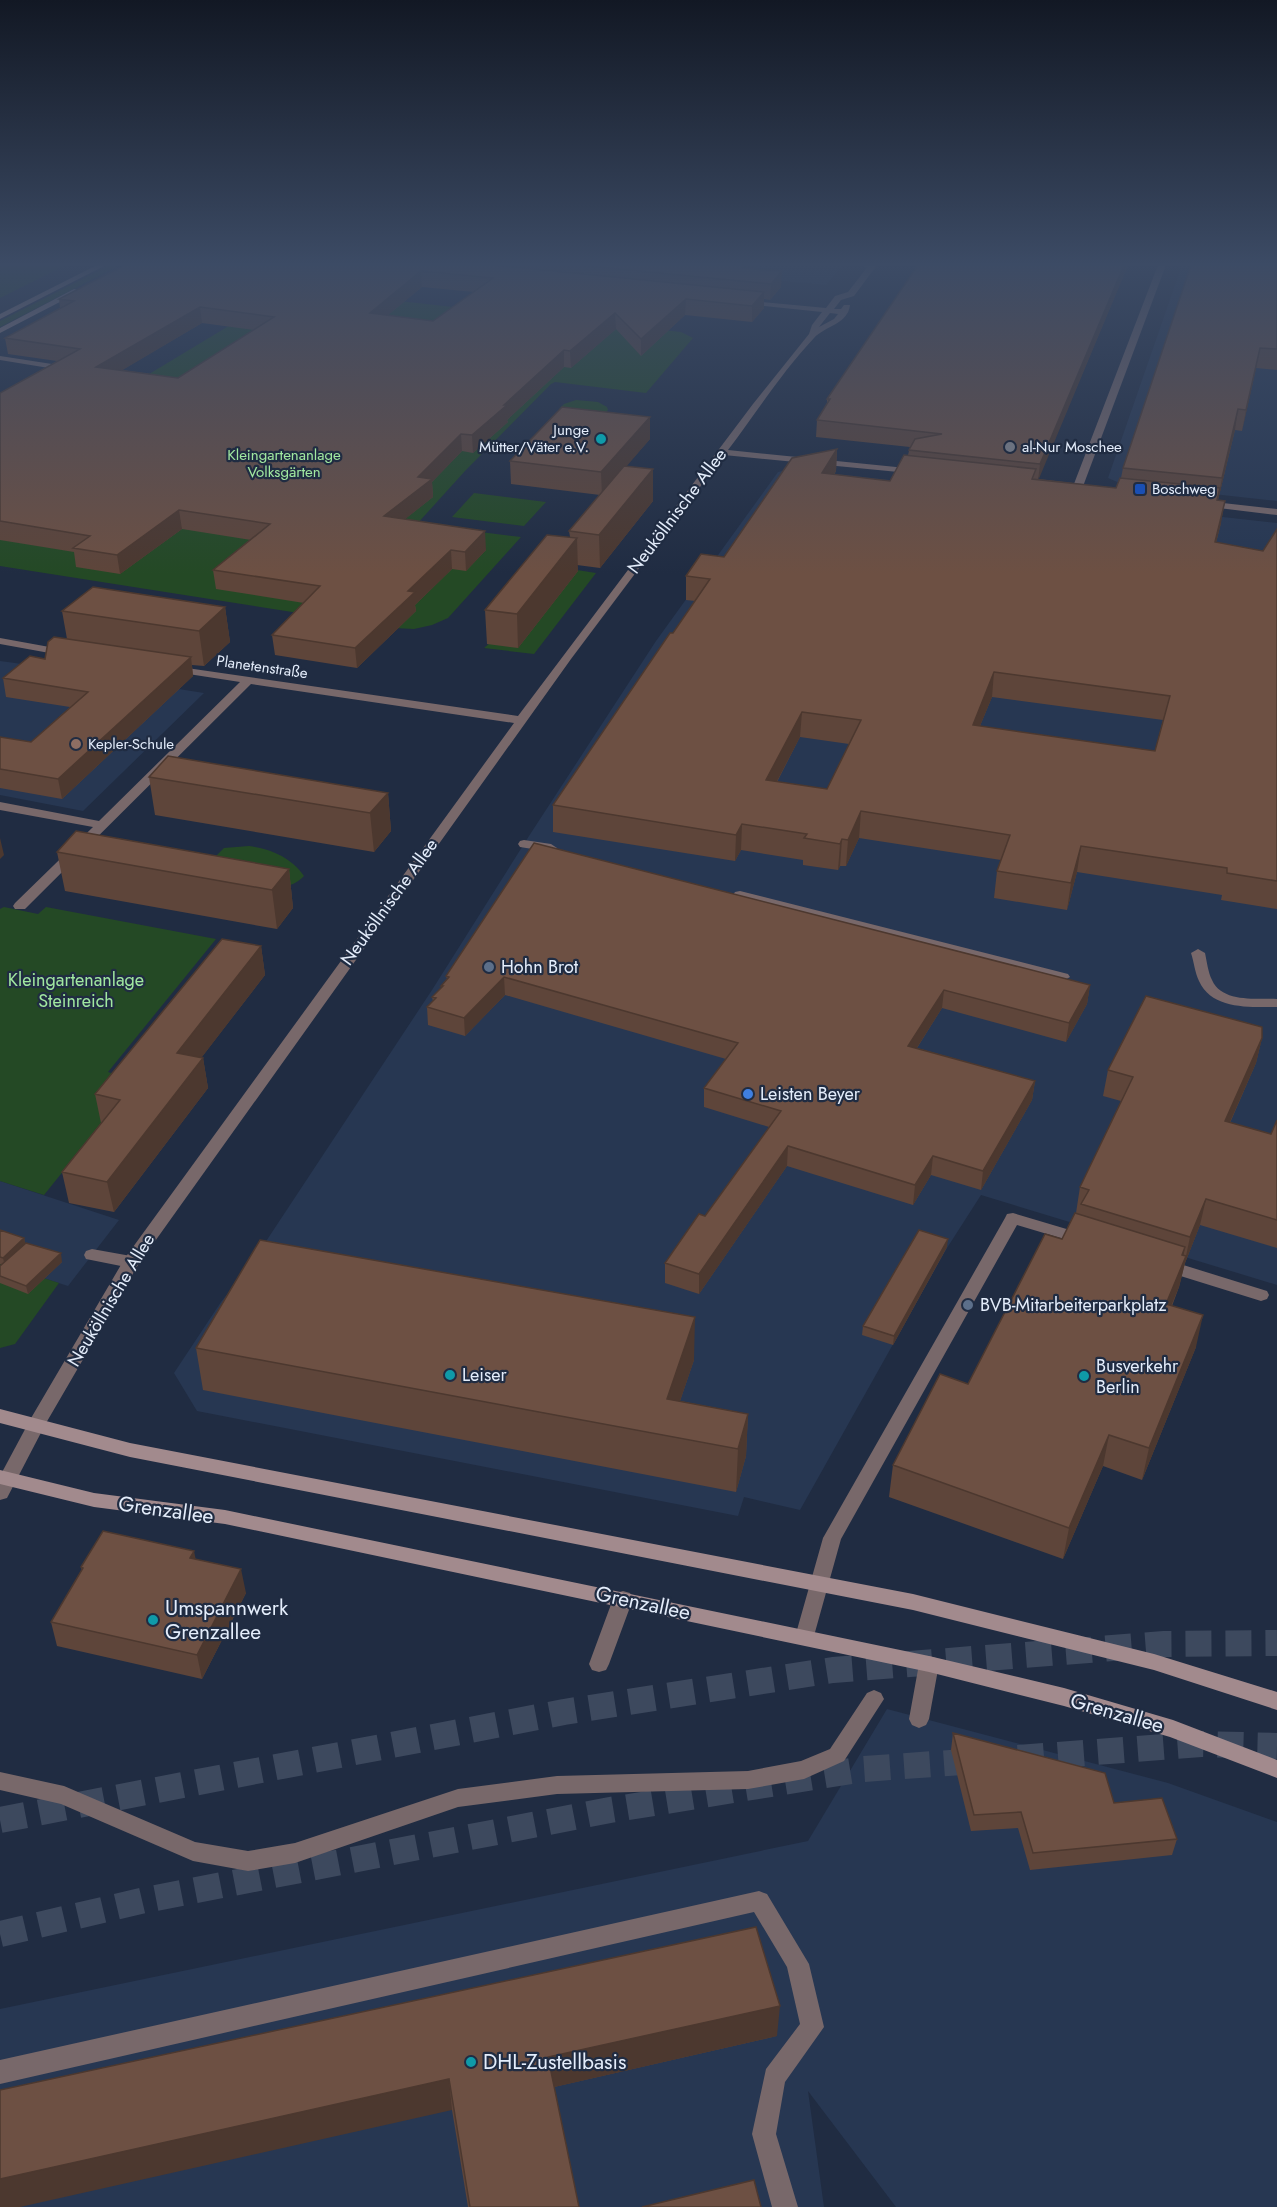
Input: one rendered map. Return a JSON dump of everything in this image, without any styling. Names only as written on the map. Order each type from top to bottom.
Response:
[{"type":"main road","points":[[0,1416],[130,1450],[913,1602],[1154,1662],[1277,1701]]},
{"type":"main road","name":"Grenzallee","points":[[2,1483],[94,1500],[225,1517],[929,1664],[1064,1697],[1173,1730],[1277,1769]]},
{"type":"street","points":[[37,381],[56,370],[54,368]]},
{"type":"street","name":"Neuköllnische Allee","points":[[2,1483],[131,1262],[520,720],[787,368]]},
{"type":"street","points":[[1079,490],[1123,368]]},
{"type":"street","points":[[722,452],[921,472]]},
{"type":"street","points":[[1196,503],[1277,512]]},
{"type":"street","points":[[0,641],[83,656]]},
{"type":"street","name":"Planetenstraße","points":[[160,667],[520,720]]},
{"type":"street","points":[[20,906],[249,680]]},
{"type":"street","points":[[0,806],[102,825]]},
{"type":"street","points":[[524,844],[562,850]]},
{"type":"street","points":[[721,891],[1063,977]]},
{"type":"street","points":[[1198,953],[1207,984],[1219,994],[1238,1002],[1277,1003]]},
{"type":"street","points":[[805,1637],[832,1538],[1013,1218],[1102,1246]]},
{"type":"street","points":[[92,1255],[131,1262]]},
{"type":"street","points":[[1148,1260],[1261,1295]]},
{"type":"street","points":[[599,1664],[623,1599]]},
{"type":"street","points":[[919,1719],[929,1664]]},
{"type":"street","points":[[0,1781],[64,1795],[193,1851],[248,1861],[295,1853],[458,1798],[557,1785],[748,1780],[804,1770],[837,1755],[874,1699]]},
{"type":"street","points":[[0,2072],[759,1901],[798,1964],[812,2027],[774,2077],[764,2134],[785,2207]]},
{"type":"shaded area","points":[[1146,368],[1277,368],[1277,501],[1122,484],[1108,478]]},
{"type":"shaded area","points":[[791,469],[1277,523],[1277,1285],[981,1195],[947,1248],[800,1510],[744,1497],[738,1516],[197,1411],[174,1373],[221,1302],[249,1267],[432,990],[656,641],[778,472]]},
{"type":"shaded area","name":"Kepler-Schule","points":[[0,661],[204,693],[83,811],[0,795]]},
{"type":"shaded area","points":[[0,1181],[119,1220],[68,1286],[0,1264]]},
{"type":"shaded area","points":[[887,1709],[1168,1783],[1277,1822],[1277,2207],[896,2207],[808,2091],[824,2207],[0,2207],[0,2009],[808,1841]]},
{"type":"green space","name":"Kleingartenanlage Volksgärten","points":[[159,368],[667,368],[646,393],[555,382],[551,384],[465,471],[417,524],[521,537],[448,618],[414,629],[394,628],[0,566],[0,464]]},
{"type":"green space","points":[[576,400],[598,402],[608,410],[605,413],[560,411],[559,409],[564,404]]},
{"type":"green space","points":[[474,493],[546,502],[524,526],[452,517]]},
{"type":"green space","points":[[577,570],[596,573],[534,654],[484,648]]},
{"type":"green space","points":[[249,846],[280,855],[299,869],[304,876],[285,887],[278,887],[210,862],[224,848]]},
{"type":"green space","name":"Kleingartenanlage Steinreich","points":[[4,907],[38,914],[46,907],[216,939],[108,1072],[136,1081],[44,1195],[0,1181],[0,909]]},
{"type":"green space","points":[[0,1264],[59,1283],[15,1344],[0,1348]]},
{"type":"building","points":[[45,368],[103,368],[178,378],[194,368],[544,368],[472,435],[461,434],[418,477],[432,479],[384,516],[485,531],[465,552],[451,550],[408,591],[415,592],[355,648],[272,635],[320,586],[213,570],[270,524],[179,510],[117,555],[73,548],[90,536],[0,521],[0,393]]},
{"type":"building","points":[[848,368],[1081,368],[1040,464],[909,450],[915,439],[942,434],[817,420],[830,399],[827,399]]},
{"type":"building","points":[[1156,368],[1255,368],[1246,410],[1238,409],[1222,478],[1123,468]]},
{"type":"building","points":[[562,407],[650,417],[601,472],[510,461]]},
{"type":"building","points":[[837,449],[822,473],[890,481],[904,455],[1036,469],[1032,479],[1116,488],[1120,478],[1220,488],[1217,500],[1225,501],[1215,542],[1263,551],[1277,529],[1277,881],[1227,873],[1227,868],[1081,846],[1071,883],[997,871],[1010,835],[861,811],[848,840],[842,839],[840,844],[804,838],[807,834],[742,824],[736,835],[553,805],[670,633],[673,633],[710,579],[686,576],[701,554],[724,557],[792,458]],"holes":[[[994,672],[1170,696],[1155,751],[973,725]],[[802,712],[861,720],[827,789],[766,780]]]},
{"type":"building","points":[[624,466],[653,469],[599,535],[569,531]]},
{"type":"building","points":[[547,535],[577,538],[517,614],[485,610]]},
{"type":"building","points":[[93,587],[225,607],[199,631],[62,611]]},
{"type":"building","points":[[54,637],[191,657],[58,779],[0,769],[0,737],[31,742],[88,692],[3,678],[30,656],[45,659],[48,642]]},
{"type":"building","points":[[168,756],[388,793],[370,813],[149,777]]},
{"type":"building","points":[[76,831],[289,869],[272,890],[57,852]]},
{"type":"building","points":[[534,843],[1090,985],[1069,1023],[944,990],[908,1046],[1035,1081],[983,1171],[933,1156],[915,1185],[788,1146],[699,1274],[665,1263],[699,1214],[705,1216],[781,1111],[704,1088],[738,1043],[504,977],[464,1018],[427,1007],[436,998],[432,997],[449,977],[446,976]]},
{"type":"building","points":[[222,939],[261,946],[177,1053],[203,1058],[107,1182],[62,1172],[120,1100],[95,1094]]},
{"type":"building","points":[[1146,996],[1262,1027],[1262,1038],[1225,1121],[1271,1134],[1277,1120],[1277,1220],[1206,1199],[1190,1237],[1081,1204],[1089,1190],[1080,1187],[1133,1077],[1108,1070]]},
{"type":"building","name":"Busverkehr Berlin","points":[[1075,1213],[1185,1247],[1182,1255],[1186,1256],[1166,1304],[1203,1315],[1149,1448],[1109,1435],[1069,1528],[893,1465],[940,1374],[968,1384],[1045,1234],[1062,1239]]},
{"type":"building","points":[[0,1230],[24,1238],[3,1258],[0,1257]]},
{"type":"building","points":[[919,1230],[948,1239],[894,1336],[863,1326]]},
{"type":"building","points":[[260,1240],[695,1317],[667,1399],[748,1414],[738,1449],[196,1348]]},
{"type":"building","points":[[26,1243],[61,1253],[26,1286],[0,1276],[0,1266]]},
{"type":"building","name":"Umspannwerk Grenzallee","points":[[103,1531],[194,1551],[190,1558],[241,1569],[197,1655],[51,1622]]},
{"type":"building","points":[[953,1733],[1105,1773],[1114,1803],[1162,1798],[1177,1839],[1033,1853],[1021,1812],[974,1815]]},
{"type":"building","name":"DHL-Zustellbasis","points":[[756,1927],[780,2006],[548,2057],[579,2207],[470,2207],[449,2079],[0,2179],[0,2090]]},
{"type":"building","points":[[754,2180],[761,2207],[642,2207]]},
{"type":"tunnel","points":[[0,1820],[564,1712],[833,1670],[1164,1644],[1277,1643]]},
{"type":"tunnel","points":[[1018,1758],[1201,1744],[1277,1746]]},
{"type":"tunnel","points":[[0,1934],[145,1900],[610,1810],[863,1769],[978,1761]]},
{"type":"place","name":"Junge Mütter/Väter e.V.","points":[[601,439]]},
{"type":"place","name":"al-Nur Moschee","points":[[1010,447]]},
{"type":"place","name":"Boschweg","points":[[1140,489]]},
{"type":"place","name":"Kepler-Schule","points":[[76,744]]},
{"type":"place","name":"Hohn Brot","points":[[489,967]]},
{"type":"place","name":"Leisten Beyer","points":[[748,1094]]},
{"type":"place","name":"BVB-Mitarbeiterparkplatz","points":[[968,1305]]},
{"type":"place","name":"Leiser","points":[[450,1375]]},
{"type":"place","name":"Busverkehr Berlin","points":[[1084,1376]]},
{"type":"place","name":"Umspannwerk Grenzallee","points":[[153,1620]]},
{"type":"place","name":"DHL-Zustellbasis","points":[[471,2062]]}]
